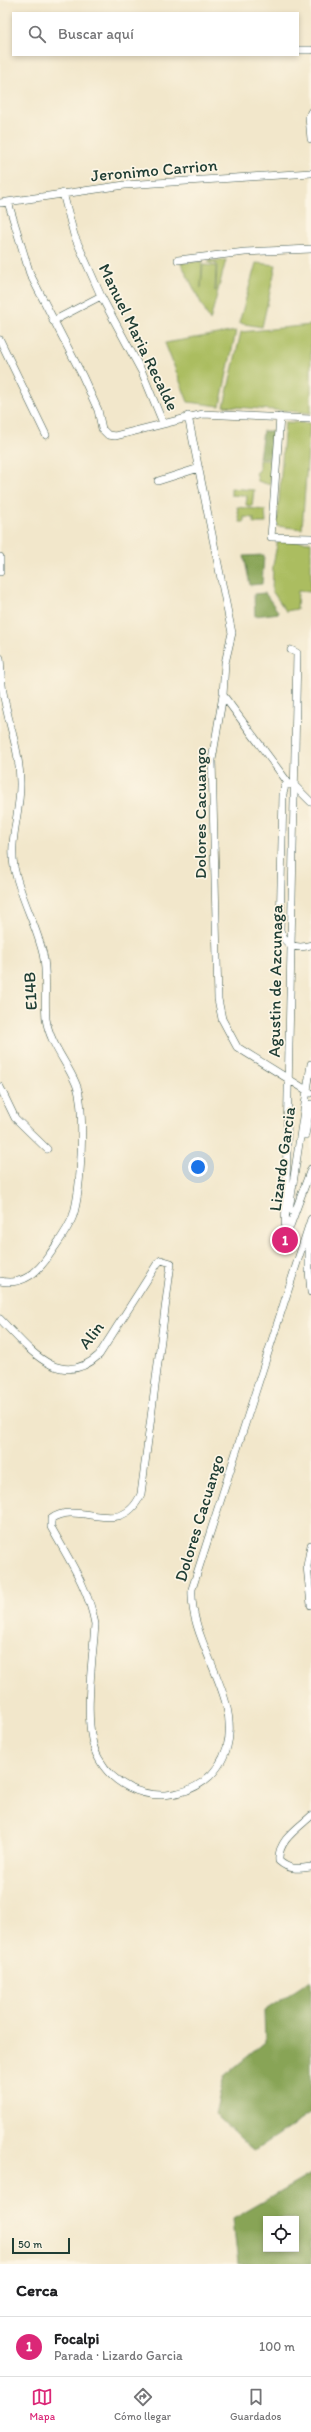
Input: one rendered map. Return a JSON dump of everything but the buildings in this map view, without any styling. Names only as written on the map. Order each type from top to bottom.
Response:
[{"type":"street","points":[[299,50],[311,50]]},
{"type":"street","points":[[311,112],[309,116],[311,139]]},
{"type":"street","name":"Jeronimo Carrion","points":[[4,202],[125,185],[311,173]]},
{"type":"street","name":"Manuel Maria Recalde","points":[[63,194],[74,235],[101,296],[142,372],[163,423],[202,414],[311,419]]},
{"type":"street","points":[[4,202],[30,274],[88,388],[98,410],[104,432],[108,435],[115,436],[163,423]]},
{"type":"street","points":[[178,260],[245,252],[311,249]]},
{"type":"street","points":[[53,321],[101,296]]},
{"type":"street","points":[[0,340],[46,435]]},
{"type":"street","name":"Dolores Cacuango","points":[[188,416],[232,633],[225,663],[223,695],[212,760],[218,998],[222,1019],[237,1047],[309,1092]]},
{"type":"street","points":[[280,417],[271,536],[311,538]]},
{"type":"street","points":[[158,480],[199,468]]},
{"type":"street","points":[[0,557],[0,572]]},
{"type":"street","name":"Agustin de Azcunaga","points":[[285,1240],[291,945],[292,784],[297,653],[291,650]]},
{"type":"street","name":"E14B","points":[[0,658],[3,692],[18,754],[20,799],[13,833],[12,851],[15,868],[19,888],[43,954],[47,995],[46,1019],[53,1042],[76,1083],[80,1098],[81,1114],[80,1180],[72,1217],[41,1267],[27,1278],[10,1283],[0,1281]]},
{"type":"street","points":[[223,695],[292,784],[311,802]]},
{"type":"street","points":[[292,784],[285,786],[282,794],[280,930],[285,941],[291,945],[304,947],[311,945]]},
{"type":"street","name":"Lizardo Garcia","points":[[285,1240],[309,1092],[311,1064]]},
{"type":"street","points":[[0,1087],[15,1118],[47,1149]]},
{"type":"street","name":"Lizardo Garcia","points":[[285,1240],[311,1104]]},
{"type":"street","points":[[285,1240],[311,1169]]},
{"type":"street","points":[[310,1221],[309,1271],[311,1292]]},
{"type":"street","name":"Dolores Cacuango","points":[[166,1260],[171,1267],[141,1494],[136,1505],[130,1511],[113,1517],[62,1514],[51,1519],[51,1527],[82,1584],[93,1611],[95,1624],[89,1718],[91,1739],[98,1759],[112,1777],[128,1789],[148,1796],[177,1794],[194,1787],[210,1775],[222,1760],[227,1745],[230,1723],[227,1710],[193,1615],[192,1589],[310,1221]]},
{"type":"street","name":"Alin","points":[[0,1319],[40,1359],[59,1368],[74,1370],[92,1361],[98,1355],[157,1264],[161,1260],[166,1260]]},
{"type":"street","points":[[311,1545],[307,1566],[311,1605]]},
{"type":"street","points":[[311,1816],[282,1844],[278,1852],[279,1861],[285,1867],[294,1869],[311,1867]]},
{"type":"green space","points":[[226,260],[210,321],[181,263],[202,261],[201,288],[203,265],[216,266],[214,290],[216,291],[217,264],[208,263],[208,261]]},
{"type":"green space","points":[[256,263],[276,265],[262,327],[239,323]]},
{"type":"green space","points":[[311,325],[311,413],[224,406],[241,332]]},
{"type":"green space","points":[[236,331],[220,406],[188,402],[165,343]]},
{"type":"green space","points":[[285,422],[310,423],[302,529],[277,526]]},
{"type":"green space","points":[[263,431],[275,431],[271,458],[259,458]]},
{"type":"green space","points":[[259,460],[271,460],[270,485],[258,481],[256,472],[259,471]]},
{"type":"green space","points":[[231,488],[254,490],[252,506],[246,505],[247,496],[231,495]]},
{"type":"green space","points":[[237,507],[265,510],[266,523],[254,523],[254,518],[244,517],[244,522],[240,522]]},
{"type":"green space","points":[[278,540],[311,542],[311,592],[298,591],[297,609],[286,611],[272,591],[273,565]]},
{"type":"green space","points":[[264,555],[262,584],[250,585],[244,556]]},
{"type":"green space","points":[[265,593],[279,613],[255,616],[254,594]]},
{"type":"green space","points":[[311,1980],[311,2113],[254,2151],[215,2114],[224,2076],[265,2042],[264,2011]]},
{"type":"green space","points":[[311,2174],[311,2264],[238,2264],[233,2219]]},
{"type":"place","name":"Focalpi","points":[[285,1240]]}]
